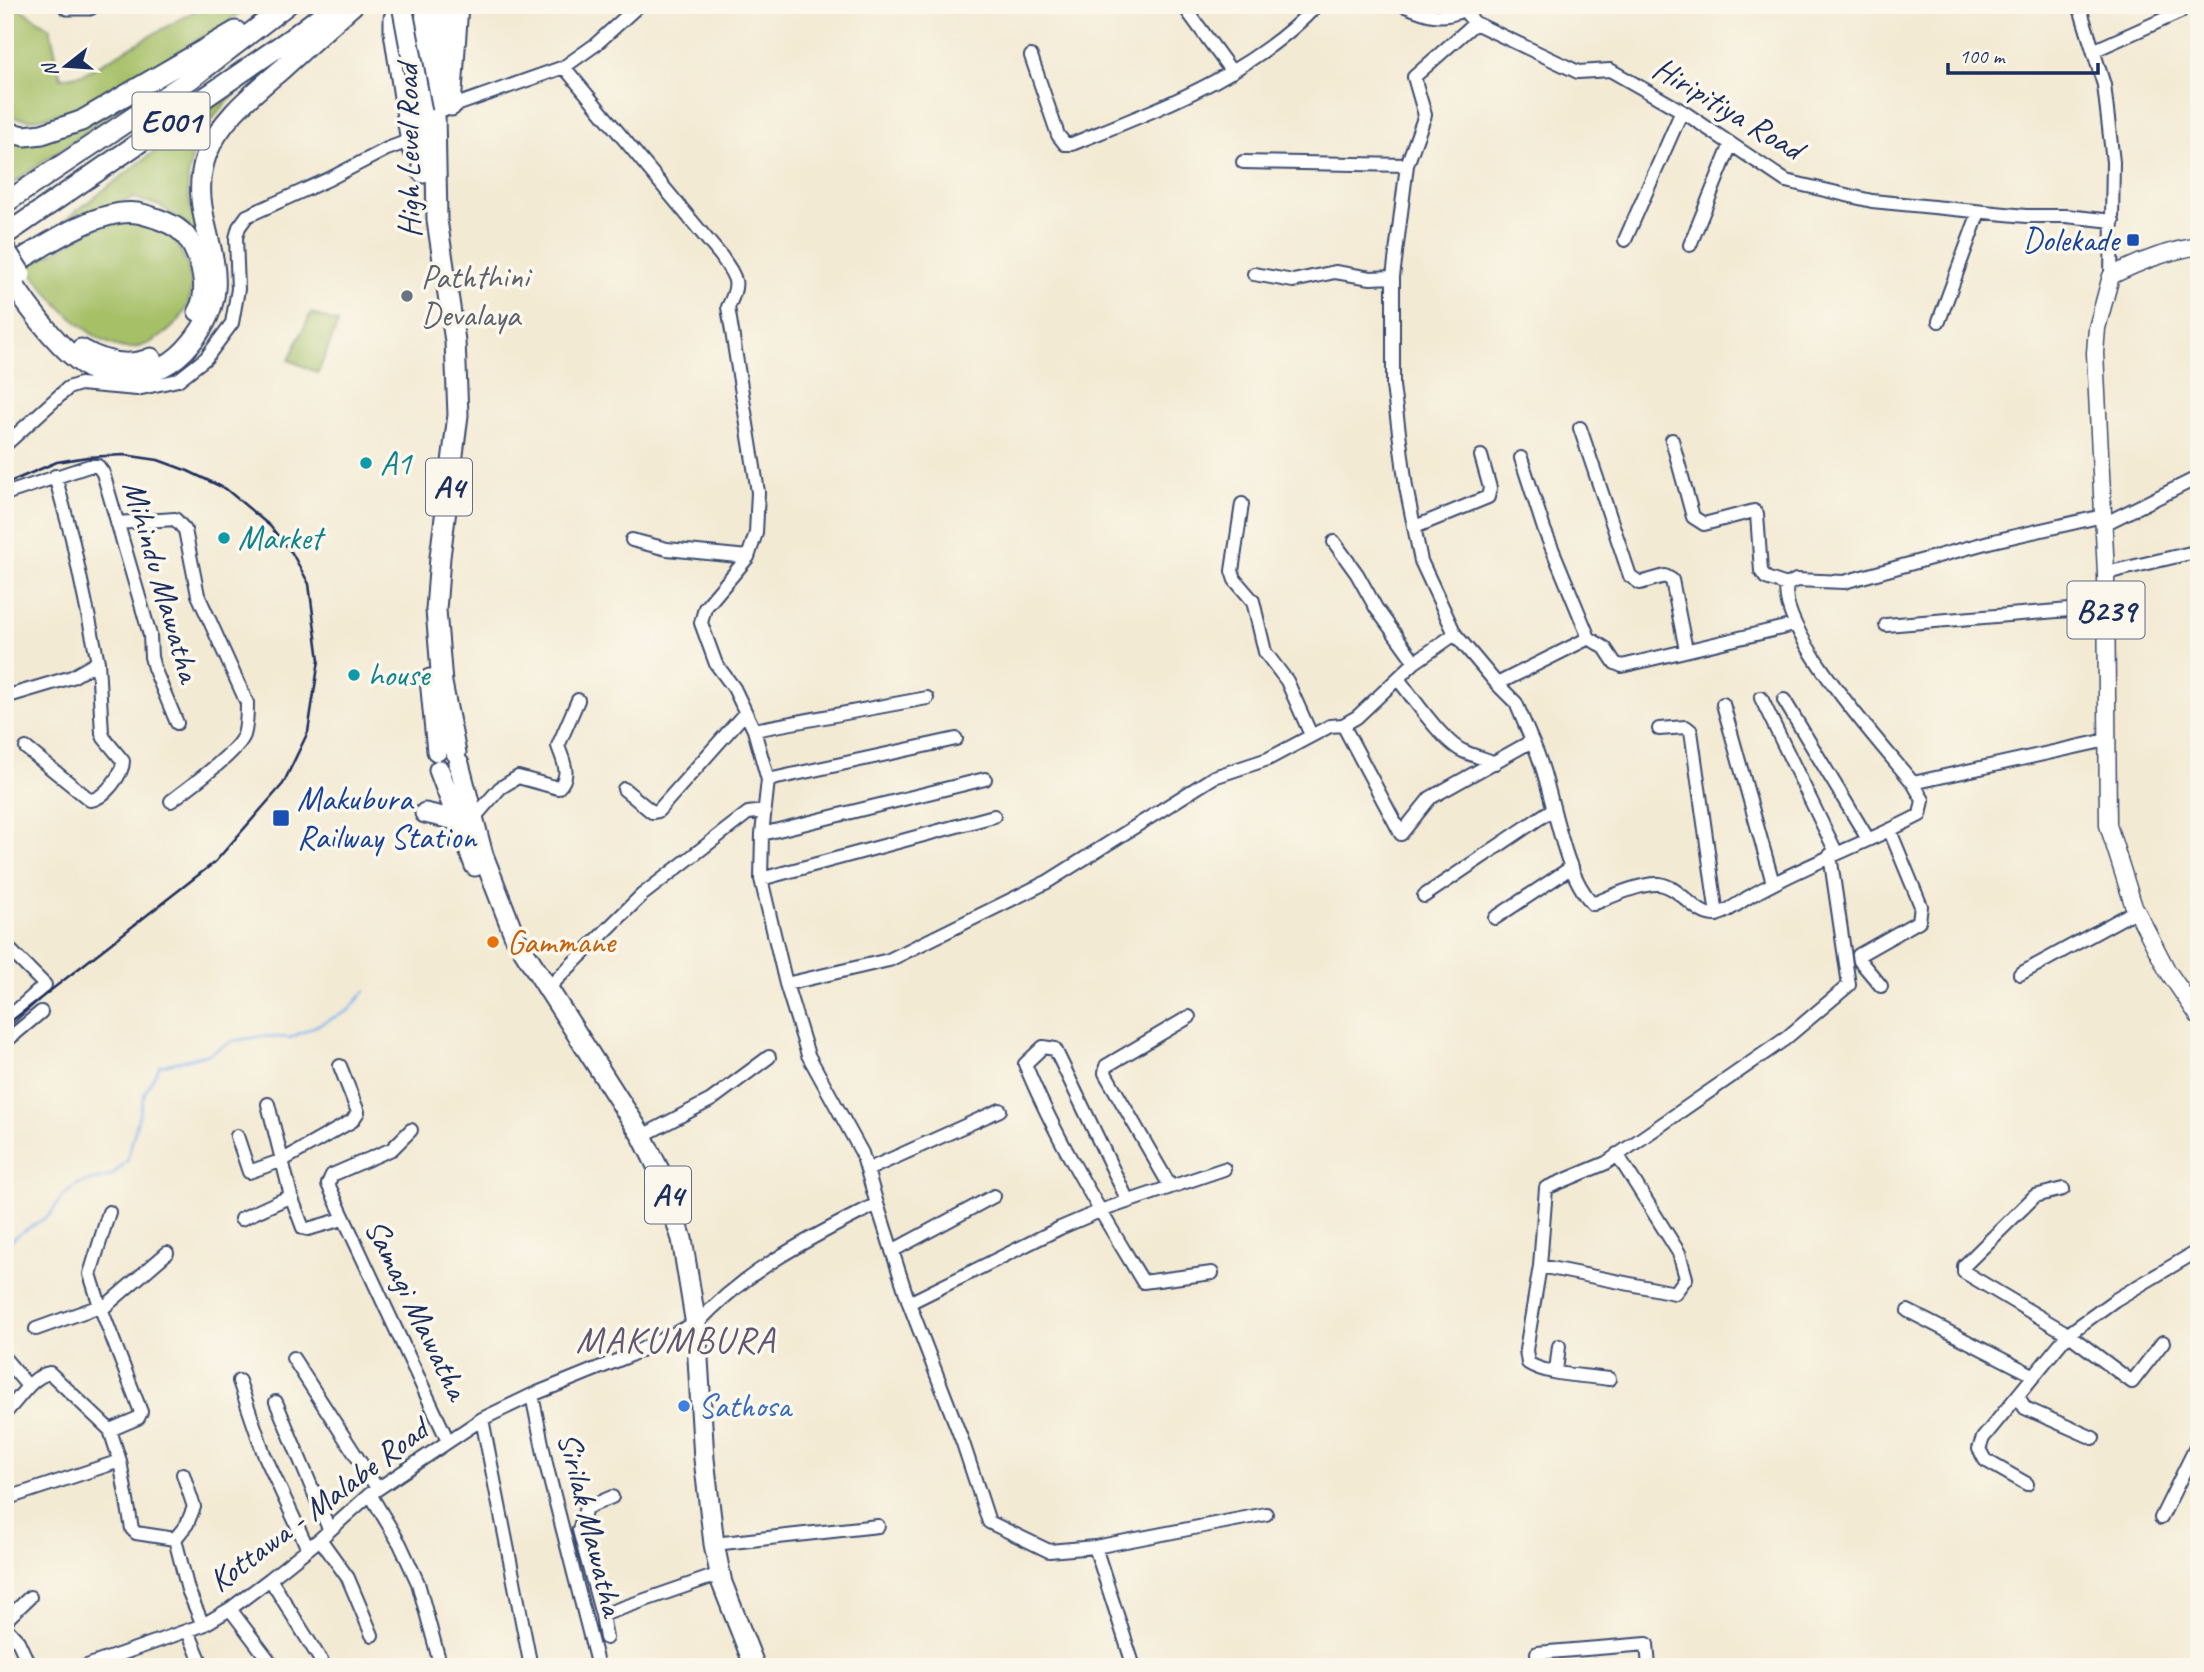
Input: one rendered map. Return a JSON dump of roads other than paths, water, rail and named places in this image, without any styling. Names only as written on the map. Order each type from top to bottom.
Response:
[{"type":"highway","points":[[68,5],[89,5]]},
{"type":"highway","points":[[5,132],[25,136],[42,134],[81,121],[281,5]]},
{"type":"highway","name":"E001","points":[[5,203],[192,78],[288,5]]},
{"type":"highway","name":"E001","points":[[5,234],[293,37],[335,5]]},
{"type":"highway","points":[[5,249],[11,274],[31,310],[71,354],[99,373],[111,377],[139,376],[159,369],[181,356],[211,314],[217,284],[200,197],[205,158],[213,141],[234,111],[353,5]]},
{"type":"highway","points":[[416,138],[394,23],[396,13],[404,5],[433,106]]},
{"type":"highway","name":"High Level Road","points":[[426,5],[437,220],[454,341],[458,415],[436,610],[448,760]]},
{"type":"highway","name":"High Level Road","points":[[440,5],[433,106],[416,138],[445,343],[447,417],[427,604],[427,649],[448,760],[491,906],[642,1136],[660,1172],[682,1239],[714,1544],[722,1583],[755,1667]]},
{"type":"highway","points":[[433,106],[458,5]]},
{"type":"highway","points":[[138,213],[171,224],[190,239],[204,271],[201,305],[185,333],[170,348],[133,364],[101,360],[79,348],[41,303],[11,274],[95,220],[118,214],[138,213]]},
{"type":"highway","points":[[425,813],[464,820]]},
{"type":"highway","name":"High Level Road","points":[[545,990],[636,1139],[654,1175],[676,1240],[693,1326],[697,1460],[713,1576],[748,1667]]},
{"type":"main road","points":[[2111,276],[2137,262],[2172,250],[2199,246]]},
{"type":"main road","name":"B239","points":[[2111,276],[2098,328],[2095,353],[2106,573],[2108,825],[2136,908],[2167,970],[2199,1017]]},
{"type":"street","points":[[433,106],[564,67],[595,45],[639,5]]},
{"type":"street","points":[[1183,5],[1232,72]]},
{"type":"street","points":[[1031,56],[1058,135],[1065,144],[1072,144],[1211,85],[1272,45],[1317,5]]},
{"type":"street","points":[[1403,5],[1433,17],[1452,15],[1461,8]]},
{"type":"street","points":[[2079,5],[2105,85],[2113,162],[2111,276]]},
{"type":"street","name":"Hiripitiya Road","points":[[1461,8],[1475,23],[1578,72],[1610,70],[1682,111],[1786,181],[1872,201],[2026,216],[2066,216],[2113,221]]},
{"type":"street","points":[[2095,50],[2180,12]]},
{"type":"street","points":[[1475,23],[1414,77],[1425,115],[1407,165],[1393,277],[1393,386],[1406,487],[1421,561],[1455,634],[1516,703],[1542,761],[1553,809],[1572,867],[1582,893],[1593,904],[1631,890],[1658,884],[1673,888],[1706,914],[1717,915],[1833,853],[1889,831],[1920,815],[1923,800],[1913,783],[1833,684],[1794,625],[1785,593],[1787,585],[1796,580],[1844,582],[1989,542],[2104,520],[2199,477]]},
{"type":"street","points":[[564,67],[721,256],[736,278],[737,290],[729,307],[758,492],[756,533],[748,557],[705,608],[701,623],[716,664],[734,688],[754,730],[768,780],[762,834],[761,878],[786,984],[808,1055],[862,1153],[909,1303],[963,1443],[989,1522],[1049,1550],[1095,1547],[1266,1514]]},
{"type":"street","points":[[1625,240],[1682,111]]},
{"type":"street","points":[[5,445],[68,388],[80,384],[137,389],[177,380],[206,358],[232,323],[238,289],[236,238],[239,227],[247,216],[416,138]]},
{"type":"street","points":[[1690,245],[1731,144]]},
{"type":"street","points":[[1243,162],[1407,165]]},
{"type":"street","points":[[1939,321],[1979,212]]},
{"type":"street","points":[[1254,274],[1293,281],[1335,272],[1371,278],[1393,277]]},
{"type":"street","points":[[1580,428],[1630,576],[1640,583],[1665,576],[1672,580],[1686,650]]},
{"type":"street","points":[[1672,440],[1693,517],[1704,524],[1754,511],[1757,514],[1761,571],[1766,578],[1787,585]]},
{"type":"street","points":[[1415,527],[1488,497],[1490,488],[1481,456]]},
{"type":"street","points":[[1521,458],[1544,529],[1589,638],[1605,648],[1615,663],[1622,666],[1794,625]]},
{"type":"street","name":"Mihindu Mawatha","points":[[5,494],[89,466],[97,466],[103,472],[150,635],[154,668],[177,723]]},
{"type":"street","points":[[26,748],[90,800],[98,799],[120,774],[123,761],[102,733],[98,662],[72,538],[55,476]]},
{"type":"street","points":[[1242,504],[1232,571],[1235,580],[1253,601],[1265,652],[1287,681],[1311,735]]},
{"type":"street","points":[[117,523],[175,519],[181,523],[185,530],[198,595],[247,703],[243,738],[232,752],[171,801]]},
{"type":"street","points":[[632,540],[667,549],[748,557]]},
{"type":"street","points":[[1334,542],[1357,574],[1376,608],[1415,662]]},
{"type":"street","points":[[2106,573],[2199,551]]},
{"type":"street","points":[[1886,625],[2106,607]]},
{"type":"street","points":[[786,984],[890,960],[1046,882],[1214,777],[1268,759],[1311,735],[1331,726],[1343,725],[1357,717],[1415,662],[1455,634]]},
{"type":"street","points":[[1497,684],[1589,638]]},
{"type":"street","points":[[5,697],[72,677],[98,662]]},
{"type":"street","points":[[1399,680],[1433,723],[1461,751],[1495,763]]},
{"type":"street","points":[[754,730],[927,698]]},
{"type":"street","points":[[1609,1378],[1556,1371],[1528,1363],[1526,1356],[1540,1266],[1546,1188],[1606,1163],[1785,1039],[1849,985],[1833,853],[1761,698]]},
{"type":"street","points":[[464,820],[500,788],[518,777],[558,788],[565,782],[567,773],[558,746],[578,700]]},
{"type":"street","points":[[1784,700],[1868,839]]},
{"type":"street","points":[[1723,705],[1773,883]]},
{"type":"street","points":[[624,789],[652,812],[658,811],[745,713]]},
{"type":"street","points":[[1343,725],[1401,834],[1430,797],[1532,741]]},
{"type":"street","points":[[1659,729],[1686,727],[1691,730],[1717,915]]},
{"type":"street","points":[[768,780],[956,739]]},
{"type":"street","points":[[1913,783],[2107,740]]},
{"type":"street","points":[[762,834],[985,779]]},
{"type":"street","points":[[1424,896],[1553,809]]},
{"type":"street","points":[[545,990],[642,895],[748,813],[764,811]]},
{"type":"street","points":[[761,878],[994,816]]},
{"type":"street","points":[[1881,986],[1860,961],[1860,955],[1919,921],[1921,906],[1889,831]]},
{"type":"street","points":[[1495,918],[1572,867]]},
{"type":"street","points":[[2022,970],[2136,908]]},
{"type":"street","points":[[5,1021],[45,985],[7,947]]},
{"type":"street","points":[[5,1042],[41,1012]]},
{"type":"street","points":[[1170,1186],[1105,1073],[1106,1066],[1189,1017]]},
{"type":"street","points":[[1128,1201],[1055,1049],[1043,1047],[1025,1064],[1039,1099],[1100,1211],[1143,1282],[1212,1273]]},
{"type":"street","points":[[642,1136],[711,1100],[769,1057]]},
{"type":"street","points":[[237,1136],[249,1172],[283,1160],[352,1121],[358,1112],[340,1066]]},
{"type":"street","points":[[268,1104],[291,1196],[303,1228],[343,1219]]},
{"type":"street","points":[[867,1170],[1000,1110]]},
{"type":"street","name":"Samagi Mawatha","points":[[411,1130],[392,1149],[332,1175],[328,1184],[449,1441]]},
{"type":"street","points":[[1540,1266],[1675,1293],[1686,1278],[1679,1253],[1617,1154]]},
{"type":"street","points":[[909,1303],[1060,1228],[1100,1211],[1224,1169]]},
{"type":"street","points":[[2063,1189],[2035,1196],[1964,1266],[1964,1272],[1973,1280],[2068,1334],[2132,1382],[2163,1342]]},
{"type":"street","points":[[241,1219],[291,1196]]},
{"type":"street","points":[[892,1251],[994,1196]]},
{"type":"street","name":"Kottawa - Malabe Road","points":[[84,1667],[203,1625],[270,1579],[373,1491],[482,1419],[693,1326],[729,1293],[780,1257],[820,1232],[877,1204]]},
{"type":"street","points":[[109,1212],[90,1273],[100,1308],[141,1412],[138,1418],[110,1430]]},
{"type":"street","points":[[2027,1484],[1985,1460],[1979,1448],[1983,1438],[2068,1334],[2115,1300],[2199,1250]]},
{"type":"street","points":[[36,1329],[100,1308],[167,1253]]},
{"type":"street","points":[[1909,1311],[2033,1375]]},
{"type":"street","points":[[1556,1371],[1559,1346]]},
{"type":"street","points":[[293,1358],[373,1491],[400,1544],[418,1583],[442,1667]]},
{"type":"street","points":[[5,1359],[28,1386]]},
{"type":"street","points":[[7,1407],[28,1386],[45,1373],[50,1373],[110,1430],[120,1461],[132,1529],[136,1533],[176,1539]]},
{"type":"street","points":[[239,1381],[264,1454],[308,1549]]},
{"type":"street","name":"Sirilak Mawatha","points":[[532,1395],[547,1468],[597,1667]]},
{"type":"street","points":[[2018,1396],[2025,1408],[2093,1438]]},
{"type":"street","points":[[276,1402],[329,1529]]},
{"type":"street","points":[[482,1419],[531,1667]]},
{"type":"street","points":[[2161,1518],[2199,1441]]},
{"type":"street","points":[[5,1499],[120,1461]]},
{"type":"street","points":[[183,1474],[194,1507],[187,1524],[176,1539],[188,1590],[203,1625]]},
{"type":"street","points":[[606,1638],[579,1530],[586,1508],[612,1497]]},
{"type":"street","points":[[714,1544],[878,1526]]},
{"type":"street","points":[[320,1539],[348,1578],[372,1635]]},
{"type":"street","points":[[1095,1547],[1134,1667]]},
{"type":"street","points":[[602,1615],[713,1576]]},
{"type":"street","points":[[270,1579],[324,1667]]},
{"type":"street","points":[[5,1621],[30,1597]]},
{"type":"street","points":[[230,1609],[274,1667]]},
{"type":"street","points":[[5,1627],[18,1641],[30,1667]]},
{"type":"street","points":[[188,1631],[203,1667]]},
{"type":"street","points":[[1540,1667],[1537,1653],[1647,1644],[1649,1667]]},
{"type":"waterway","points":[[5,1246],[50,1215],[62,1197],[78,1184],[111,1176],[127,1161],[145,1092],[160,1066],[209,1054],[233,1041],[262,1036],[290,1038],[348,1011],[365,991]]},
{"type":"railway","points":[[5,484],[57,462],[124,455],[158,460],[226,489],[270,526],[292,553],[309,584],[319,660],[308,732],[283,784],[215,862],[5,1026]]},
{"type":"place","name":"Dolekade","points":[[2133,240]]},
{"type":"place","name":"Paththini Devalaya","points":[[407,296]]},
{"type":"place","name":"A1","points":[[366,463]]},
{"type":"place","name":"Market","points":[[224,538]]},
{"type":"place","name":"house","points":[[354,675]]},
{"type":"place","name":"Makubura Railway Station","points":[[281,818]]},
{"type":"place","name":"Gammane","points":[[493,942]]},
{"type":"place","name":"Sathosa","points":[[684,1406]]},
{"type":"district","name":"MAKUMBURA","points":[[676,1339]]}]
